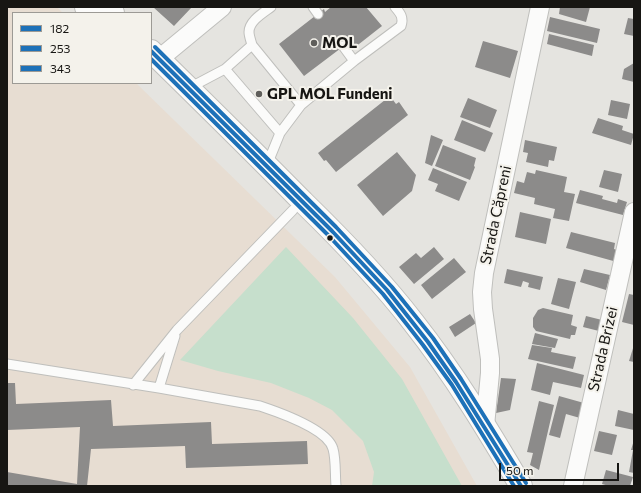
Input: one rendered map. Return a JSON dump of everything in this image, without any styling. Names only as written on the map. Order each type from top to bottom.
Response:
[{"type":"main road","points":[[154,60],[189,88],[331,229],[388,291],[435,351],[485,426],[521,486]]},
{"type":"main road","points":[[154,60],[293,210],[347,265],[404,331],[449,393],[506,486]]},
{"type":"street","points":[[154,60],[222,7]]},
{"type":"street","name":"Strada Căpreni","points":[[485,426],[490,358],[483,303],[484,273],[540,7]]},
{"type":"street","name":"Strada Brizei","points":[[573,486],[634,212]]},
{"type":"lane","points":[[271,7],[254,20],[251,25],[249,31],[252,45],[301,104]]},
{"type":"lane","points":[[267,165],[280,132],[301,104],[354,61],[401,26],[402,17],[395,7]]},
{"type":"lane","points":[[189,88],[224,69],[252,45]]},
{"type":"lane","points":[[343,46],[354,61]]},
{"type":"lane","points":[[224,69],[280,132]]},
{"type":"lane","points":[[133,384],[176,330],[293,210]]},
{"type":"lane","points":[[159,388],[176,330]]},
{"type":"lane","points":[[7,364],[159,388],[260,406],[275,411],[310,426],[325,437],[333,448],[336,486]]},
{"type":"shaded area","points":[[7,7],[57,7],[62,12],[12,12],[12,84],[137,84],[335,277],[410,367],[477,486],[7,486]]},
{"type":"green space","points":[[286,247],[353,318],[402,379],[462,486],[372,486],[374,472],[363,441],[332,410],[309,398],[271,383],[218,371],[180,360]]},
{"type":"building","points":[[153,7],[192,7],[174,26]]},
{"type":"building","name":"MOL","points":[[331,7],[366,7],[382,26],[354,48],[349,42],[304,76],[279,44],[324,9],[325,12]]},
{"type":"building","points":[[560,7],[590,7],[586,22],[559,14]]},
{"type":"building","points":[[550,17],[600,29],[597,43],[547,31]]},
{"type":"building","points":[[628,18],[634,19],[634,36],[624,34]]},
{"type":"building","points":[[549,34],[594,45],[592,56],[547,44]]},
{"type":"building","points":[[483,41],[518,51],[510,78],[475,67]]},
{"type":"building","points":[[634,63],[634,82],[622,79],[624,69]]},
{"type":"building","points":[[390,96],[396,104],[399,102],[408,115],[336,172],[318,153]]},
{"type":"building","points":[[468,98],[497,110],[490,128],[460,117]]},
{"type":"building","points":[[611,100],[630,104],[627,119],[608,115]]},
{"type":"building","points":[[598,118],[623,126],[622,130],[634,134],[631,145],[592,133]]},
{"type":"building","points":[[462,120],[493,133],[485,152],[454,140]]},
{"type":"building","points":[[431,135],[443,140],[432,166],[425,163]]},
{"type":"building","points":[[525,140],[557,147],[554,161],[549,160],[548,167],[526,162],[528,153],[523,152]]},
{"type":"building","points":[[443,145],[476,158],[475,167],[470,180],[435,166]]},
{"type":"building","points":[[397,152],[416,175],[412,191],[383,216],[357,185]]},
{"type":"building","points":[[433,168],[467,182],[459,201],[435,191],[438,184],[428,180]]},
{"type":"building","points":[[536,170],[567,177],[564,192],[575,194],[569,221],[553,218],[555,209],[534,204],[535,198],[514,193],[517,181],[524,183],[527,172],[535,174]]},
{"type":"building","points":[[604,170],[622,174],[618,192],[599,187]]},
{"type":"building","points":[[580,190],[603,196],[602,199],[617,203],[618,199],[627,202],[623,215],[576,203]]},
{"type":"building","points":[[520,212],[551,219],[546,244],[515,237]]},
{"type":"building","points":[[571,232],[615,243],[614,249],[620,251],[617,262],[566,248]]},
{"type":"building","points":[[434,247],[444,259],[414,284],[399,267],[416,253],[421,258]]},
{"type":"building","points":[[454,258],[466,272],[432,299],[421,285]]},
{"type":"building","points":[[507,269],[543,277],[540,290],[528,287],[529,283],[523,281],[521,287],[504,283]]},
{"type":"building","points":[[584,269],[610,275],[606,290],[580,282]]},
{"type":"building","points":[[558,278],[576,282],[569,309],[551,304]]},
{"type":"building","points":[[629,294],[634,295],[634,325],[622,322]]},
{"type":"building","points":[[543,308],[573,315],[571,325],[577,327],[575,335],[571,335],[570,339],[536,331],[533,327],[533,318],[538,310]]},
{"type":"building","points":[[470,314],[476,323],[455,337],[449,327]]},
{"type":"building","points":[[586,316],[602,320],[599,331],[583,327]]},
{"type":"building","points":[[535,333],[558,339],[555,348],[532,344]]},
{"type":"building","points":[[532,345],[552,348],[551,352],[576,357],[573,369],[528,359]]},
{"type":"building","points":[[634,345],[634,362],[629,361]]},
{"type":"building","points":[[537,363],[584,375],[581,388],[553,382],[550,395],[531,390]]},
{"type":"building","points":[[501,378],[516,379],[510,410],[496,413]]},
{"type":"building","points":[[7,383],[15,383],[16,404],[111,400],[113,426],[211,422],[212,444],[307,441],[308,464],[186,468],[185,446],[91,449],[87,486],[7,486],[7,472],[77,484],[80,427],[7,430]]},
{"type":"building","points":[[559,396],[584,403],[580,418],[566,414],[560,438],[549,435]]},
{"type":"building","points":[[539,401],[554,405],[539,470],[530,465],[533,453],[527,452]]},
{"type":"building","points":[[618,410],[634,414],[634,430],[615,426]]},
{"type":"building","points":[[599,431],[617,435],[612,455],[594,451]]},
{"type":"building","points":[[634,440],[634,473],[629,472],[633,450],[631,450]]},
{"type":"building","points":[[606,470],[633,477],[630,486],[609,486],[602,484]]},
{"type":"transit line","name":"343","points":[[155,47],[336,227],[392,287],[433,338],[461,379],[526,483]]},
{"type":"transit line","name":"182","points":[[152,52],[332,231],[387,290],[428,342],[456,382],[521,486]]},
{"type":"transit line","name":"253","points":[[152,60],[328,235],[383,294],[452,385],[514,486]]},
{"type":"place","name":"MOL","points":[[314,43]]},
{"type":"place","name":"GPL MOL Fundeni","points":[[259,94]]}]
